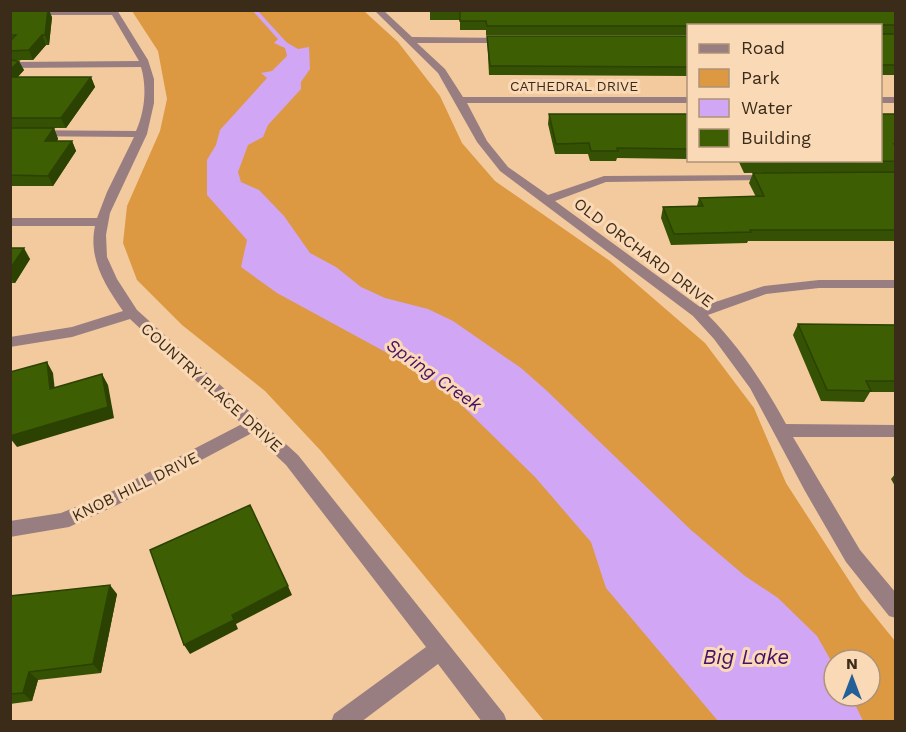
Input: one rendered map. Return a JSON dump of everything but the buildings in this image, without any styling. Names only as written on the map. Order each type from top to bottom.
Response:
[{"type":"street","name":"OLD ORCHARD DRIVE","points":[[378,10],[442,71],[482,142],[504,169],[698,314],[719,335],[756,384],[811,486],[854,556],[896,609]]},
{"type":"street","points":[[10,13],[114,11]]},
{"type":"street","name":"COUNTRY PLACE DRIVE","points":[[114,11],[140,50],[149,80],[150,102],[142,134],[100,222],[100,256],[112,285],[132,313],[292,460],[496,722]]},
{"type":"street","points":[[410,40],[514,40]]},
{"type":"street","points":[[10,65],[145,64]]},
{"type":"street","name":"CATHEDRAL DRIVE","points":[[460,100],[687,100]]},
{"type":"street","points":[[10,134],[142,134]]},
{"type":"street","points":[[546,200],[604,179],[780,177]]},
{"type":"street","points":[[10,222],[100,222]]},
{"type":"street","points":[[698,314],[764,290],[819,284],[896,284]]},
{"type":"street","points":[[10,342],[45,339],[97,327],[132,313]]},
{"type":"street","name":"KNOB HILL DRIVE","points":[[10,529],[63,521],[111,500],[254,425]]},
{"type":"street","points":[[781,430],[896,430]]},
{"type":"street","points":[[342,722],[439,650]]},
{"type":"green space","points":[[132,11],[364,11],[398,42],[440,96],[462,143],[495,181],[610,261],[705,343],[754,408],[786,483],[861,599],[895,641],[895,721],[544,721],[321,451],[265,391],[182,325],[137,280],[123,243],[127,206],[160,131],[167,99],[158,51]]},
{"type":"water","name":"Big Lake","points":[[279,38],[298,49],[309,47],[310,69],[301,82],[301,89],[268,125],[263,137],[248,145],[238,172],[241,182],[259,190],[284,216],[310,253],[336,267],[361,287],[385,298],[428,309],[453,321],[521,368],[691,530],[745,576],[778,598],[817,636],[824,648],[822,708],[857,708],[863,721],[718,721],[606,588],[591,542],[535,477],[441,385],[277,293],[241,267],[247,240],[207,195],[207,160],[216,145],[220,130],[267,78],[261,73],[272,71],[287,56],[285,48],[274,43]]},
{"type":"waterway","name":"Spring Creek","points":[[254,10],[287,46]]}]
